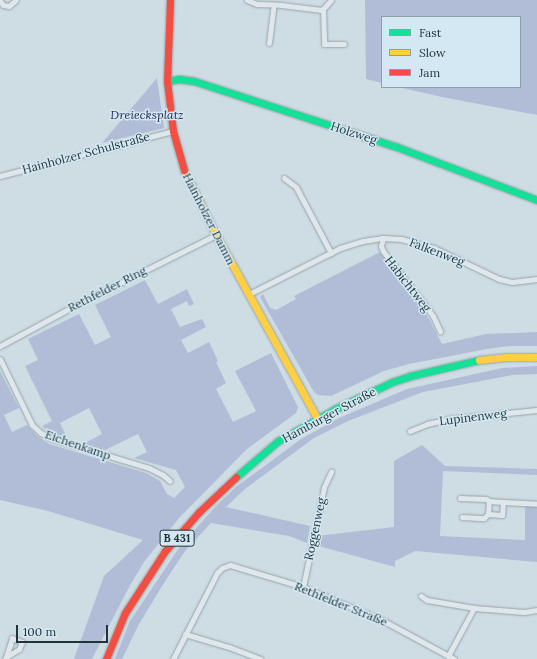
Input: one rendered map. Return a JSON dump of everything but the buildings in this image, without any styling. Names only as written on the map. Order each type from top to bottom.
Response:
[{"type":"street","points":[[0,1],[3,5],[9,6],[16,0]]},
{"type":"street","name":"Hainholzer Damm","points":[[170,0],[167,81],[173,131],[184,171],[216,235],[317,418]]},
{"type":"street","points":[[247,0],[257,4],[316,10],[324,9]]},
{"type":"street","points":[[331,0],[324,9],[324,44],[344,44]]},
{"type":"street","points":[[269,43],[274,5]]},
{"type":"street","name":"Holzweg","points":[[167,81],[186,79],[201,83],[397,147],[537,200]]},
{"type":"street","name":"Hainholzer Schulstraße","points":[[0,176],[173,131]]},
{"type":"street","points":[[284,178],[296,187],[331,253]]},
{"type":"street","name":"Rethfelder Ring","points":[[0,346],[82,301],[216,235]]},
{"type":"street","name":"Falkenweg","points":[[249,294],[350,244],[383,238],[401,239],[434,248],[499,279],[512,282],[537,279]]},
{"type":"street","name":"Habichtweg","points":[[383,238],[381,246],[383,251],[433,316],[440,330]]},
{"type":"street","name":"Hamburger Straße","points":[[106,659],[125,613],[158,561],[199,512],[245,468],[278,441],[317,418],[392,382],[472,361],[507,357],[537,357]]},
{"type":"street","name":"Eichenkamp","points":[[0,359],[32,425],[41,433],[50,438],[148,468],[163,475],[170,481]]},
{"type":"street","name":"Lupinenweg","points":[[410,431],[427,424],[449,419],[537,410]]},
{"type":"street","name":"Roggenweg","points":[[303,587],[324,487],[331,472]]},
{"type":"street","points":[[460,498],[537,504]]},
{"type":"street","points":[[488,501],[488,514]]},
{"type":"street","points":[[462,517],[484,518],[488,514],[502,515],[503,502]]},
{"type":"street","name":"Rethfelder Straße","points":[[185,634],[217,573],[222,568],[230,565],[303,587],[382,620],[454,659]]},
{"type":"street","points":[[421,596],[427,600],[474,608],[524,612],[537,610]]},
{"type":"street","points":[[448,656],[474,608]]},
{"type":"street","points":[[173,659],[185,634],[230,647],[261,659]]},
{"type":"green space","points":[[365,0],[537,0],[537,115],[402,88],[521,88],[521,16],[381,16],[381,83],[366,79]]},
{"type":"green space","name":"Dreiecksplatz","points":[[157,78],[164,128],[102,143]]},
{"type":"green space","points":[[380,252],[429,319],[442,344],[486,334],[537,332],[537,346],[510,346],[487,349],[409,364],[384,371],[331,396],[318,395],[314,392],[260,297],[263,294],[270,308],[276,310],[296,299],[294,296]]},
{"type":"green space","points":[[145,280],[158,304],[187,289],[194,304],[189,306],[187,301],[171,309],[180,327],[202,319],[206,327],[181,340],[188,353],[209,342],[226,383],[216,389],[233,422],[256,411],[235,371],[271,353],[298,407],[296,413],[247,449],[179,518],[144,562],[128,589],[92,659],[74,659],[104,576],[143,540],[48,511],[0,500],[0,371],[19,408],[4,415],[12,432],[27,425],[37,436],[49,444],[146,473],[160,481],[167,494],[174,498],[185,487],[176,470],[134,458],[147,452],[138,434],[105,450],[83,444],[102,434],[89,408],[60,423],[68,440],[51,434],[42,426],[52,421],[25,366],[38,360],[28,339],[79,314],[95,345],[111,337],[95,305]]},
{"type":"green space","points":[[537,366],[537,374],[512,375],[423,392],[348,421],[314,438],[245,489],[226,507],[310,526],[307,543],[289,536],[211,523],[185,551],[164,583],[139,624],[122,659],[115,659],[130,621],[179,548],[214,508],[236,487],[301,439],[339,418],[407,389],[502,368]]},
{"type":"green space","points":[[422,445],[445,466],[537,469],[537,475],[443,471],[440,536],[525,540],[525,506],[537,506],[537,562],[415,551],[395,561],[395,567],[315,545],[317,536],[394,527],[394,461]]},
{"type":"traffic: fast","points":[[167,81],[179,79],[194,81],[397,147],[537,200]]},
{"type":"traffic: fast","points":[[236,477],[278,441],[335,409],[392,382],[410,376],[479,360]]},
{"type":"traffic: slow","points":[[184,170],[216,235],[317,418]]},
{"type":"traffic: slow","points":[[479,360],[507,357],[537,357]]},
{"type":"traffic: jam","points":[[170,0],[167,81],[173,131],[184,170]]},
{"type":"traffic: jam","points":[[106,659],[125,613],[165,551],[199,512],[236,477]]}]
